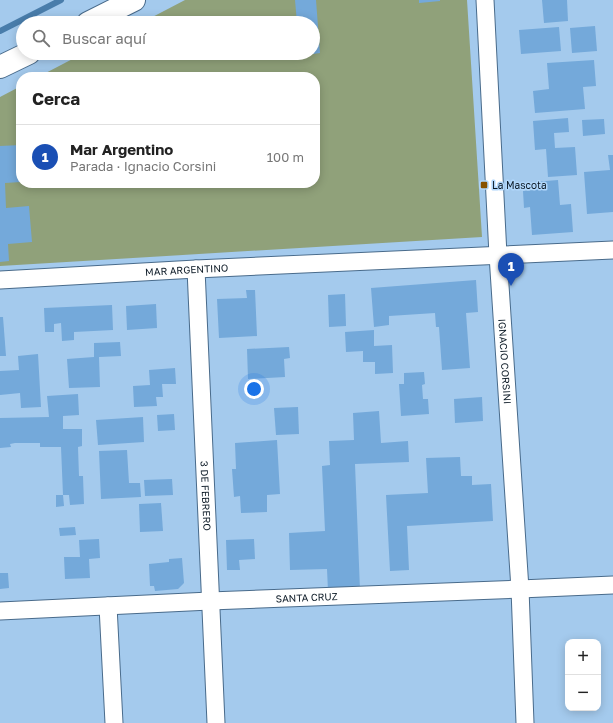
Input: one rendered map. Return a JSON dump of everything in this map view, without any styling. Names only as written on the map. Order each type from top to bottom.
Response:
[{"type":"street","points":[[102,16],[134,0]]},
{"type":"street","name":"IGNACIO CORSINI","points":[[485,0],[498,255],[520,589],[525,723]]},
{"type":"street","points":[[0,67],[16,59]]},
{"type":"street","name":"MAR ARGENTINO","points":[[0,280],[196,269],[613,250]]},
{"type":"street","name":"3 DE FEBRERO","points":[[196,269],[216,723]]},
{"type":"street","name":"SANTA CRUZ","points":[[0,611],[613,584]]},
{"type":"street","points":[[108,606],[114,723]]},
{"type":"green space","points":[[185,0],[467,0],[482,237],[0,266],[0,97],[16,89],[16,188],[320,188],[320,72],[48,72],[71,60],[320,60],[320,16],[154,16]]},
{"type":"building","points":[[295,0],[316,0],[317,16],[296,16]]},
{"type":"building","points":[[419,0],[440,0],[440,1],[419,3]]},
{"type":"building","points":[[542,0],[567,0],[568,21],[544,23]]},
{"type":"building","points":[[595,26],[597,51],[572,53],[570,28]]},
{"type":"building","points":[[559,27],[561,51],[521,54],[519,30]]},
{"type":"building","points":[[594,60],[596,86],[583,87],[585,109],[535,113],[533,91],[549,89],[547,63]]},
{"type":"building","points":[[568,118],[569,132],[554,133],[555,148],[575,147],[577,175],[548,177],[546,149],[535,150],[533,121]]},
{"type":"building","points":[[604,119],[605,134],[583,136],[582,120]]},
{"type":"building","points":[[16,145],[16,182],[5,183],[6,208],[29,206],[32,242],[8,244],[9,261],[0,262],[0,146]]},
{"type":"building","points":[[608,155],[613,155],[613,212],[587,214],[584,172],[610,170]]},
{"type":"building","points":[[558,180],[560,205],[571,204],[573,232],[532,235],[530,207],[524,208],[523,191],[535,190],[534,182]]},
{"type":"building","points":[[476,280],[478,312],[466,313],[470,368],[442,370],[439,327],[436,327],[435,313],[389,316],[389,325],[374,327],[371,288]]},
{"type":"building","points":[[246,290],[255,290],[257,336],[219,338],[217,299],[247,298]]},
{"type":"building","points":[[345,294],[346,326],[329,327],[328,295]]},
{"type":"building","points":[[156,304],[157,328],[127,330],[126,306]]},
{"type":"building","points":[[112,305],[113,330],[74,332],[74,340],[62,341],[61,323],[54,324],[54,332],[45,332],[44,308]]},
{"type":"building","points":[[0,317],[3,317],[6,356],[0,356]]},
{"type":"building","points":[[374,330],[374,346],[392,345],[393,373],[375,374],[375,362],[363,362],[363,351],[346,352],[345,332]]},
{"type":"building","points":[[120,342],[121,356],[99,357],[100,387],[69,388],[67,359],[94,357],[94,343]]},
{"type":"building","points":[[289,347],[290,358],[284,359],[285,377],[248,379],[247,349]]},
{"type":"building","points":[[38,354],[41,407],[21,408],[20,393],[0,395],[0,371],[19,370],[18,356]]},
{"type":"building","points":[[175,368],[176,384],[162,384],[163,397],[156,397],[157,406],[134,407],[133,386],[150,385],[149,370]]},
{"type":"building","points":[[424,372],[425,384],[422,385],[423,399],[428,399],[429,414],[401,416],[399,384],[404,384],[404,373]]},
{"type":"building","points":[[78,394],[79,415],[63,416],[63,429],[82,429],[82,446],[78,447],[79,476],[83,476],[84,504],[70,505],[69,495],[63,495],[61,447],[40,447],[40,443],[15,443],[10,444],[11,447],[0,448],[0,418],[49,417],[47,396]]},
{"type":"building","points":[[482,397],[483,421],[455,423],[454,399]]},
{"type":"building","points":[[298,407],[299,434],[276,435],[274,408]]},
{"type":"building","points":[[379,411],[381,443],[408,441],[409,462],[355,464],[360,590],[328,591],[327,569],[290,570],[289,533],[325,531],[322,466],[330,465],[329,441],[354,440],[353,413]]},
{"type":"building","points":[[174,414],[175,430],[158,431],[157,415]]},
{"type":"building","points":[[143,417],[144,442],[98,445],[96,420]]},
{"type":"building","points":[[277,440],[280,494],[267,495],[267,512],[241,513],[240,496],[234,497],[232,469],[236,469],[235,443]]},
{"type":"building","points":[[127,450],[129,483],[140,483],[141,497],[101,499],[99,451]]},
{"type":"building","points":[[460,457],[461,476],[472,476],[472,485],[491,484],[493,521],[407,526],[409,570],[390,571],[386,495],[428,493],[426,458]]},
{"type":"building","points":[[172,479],[173,495],[145,496],[144,480]]},
{"type":"building","points":[[56,495],[63,495],[64,506],[56,507]]},
{"type":"building","points":[[161,503],[163,531],[140,532],[139,504]]},
{"type":"building","points":[[75,527],[76,535],[60,536],[59,528]]},
{"type":"building","points":[[99,539],[100,558],[89,559],[90,578],[65,579],[64,557],[80,557],[79,540]]},
{"type":"building","points":[[254,539],[255,559],[239,560],[240,570],[227,570],[226,540]]},
{"type":"building","points":[[182,558],[184,583],[178,589],[155,591],[154,586],[150,586],[149,564],[169,562],[169,559]]},
{"type":"building","points":[[0,573],[8,573],[9,588],[0,589]]},
{"type":"waterway","points":[[30,16],[61,0]]},
{"type":"waterway","points":[[0,31],[16,23]]},
{"type":"place","name":"La Mascota","points":[[484,185]]},
{"type":"place","name":"Mar Argentino","points":[[511,286]]}]
